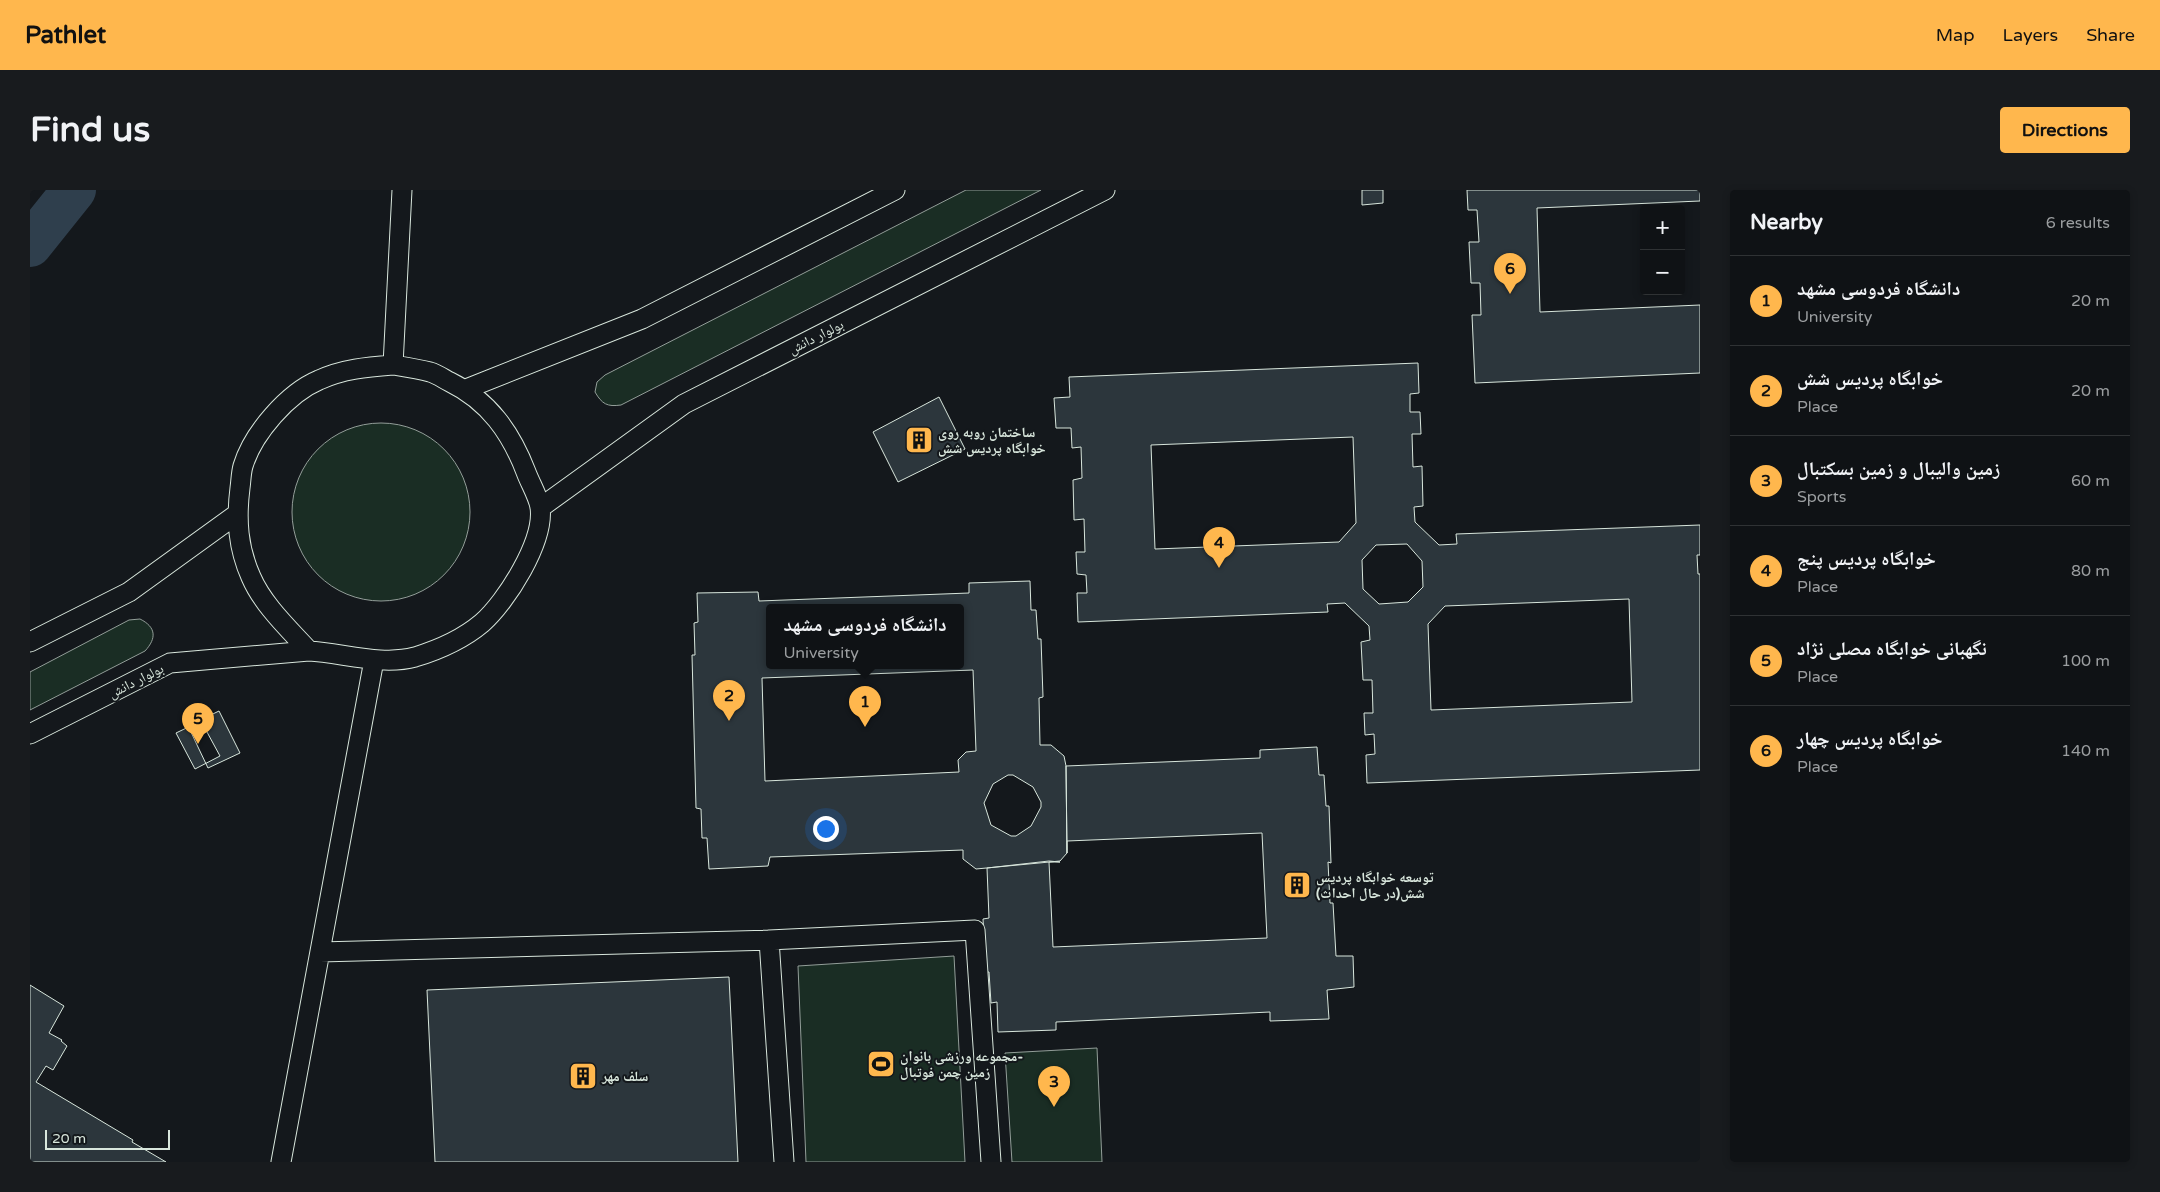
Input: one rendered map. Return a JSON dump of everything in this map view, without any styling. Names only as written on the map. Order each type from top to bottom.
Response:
[{"type":"lane","points":[[393,365],[402,190]]},
{"type":"lane","points":[[466,389],[642,319],[895,190]]},
{"type":"lane","name":"بولوار دانش","points":[[30,734],[170,663],[309,651],[336,653],[374,660],[413,657],[450,644],[482,623],[507,594],[531,554],[540,508],[684,404],[1106,190]]},
{"type":"lane","points":[[309,651],[273,610],[251,578],[239,542],[237,514],[243,466],[261,431],[286,402],[318,380],[355,368],[393,365],[431,372],[466,389],[495,414],[516,447],[540,508]]},
{"type":"lane","points":[[30,642],[129,592],[237,514]]},
{"type":"lane","points":[[281,1162],[374,660]]},
{"type":"lane","points":[[320,952],[770,940],[975,930],[991,1162]]},
{"type":"lane","points":[[770,940],[784,1162]]},
{"type":"green space","points":[[966,190],[1041,190],[621,405],[612,406],[605,404],[595,392],[597,382],[605,375]]},
{"type":"green space","points":[[372,423],[390,423],[423,433],[438,443],[450,455],[460,470],[466,486],[470,512],[466,538],[460,554],[450,569],[438,581],[423,591],[407,597],[390,601],[372,601],[339,591],[324,581],[312,569],[302,554],[296,538],[292,521],[292,503],[302,470],[312,455],[324,443],[339,433],[355,427]]},
{"type":"green space","points":[[140,619],[152,629],[153,633],[152,642],[145,651],[30,710],[30,672],[129,620]]},
{"type":"green space","name":"مجموعه ورزشی بانوان- زمین چمن فوتبال","points":[[954,956],[965,1162],[806,1162],[798,966]]},
{"type":"green space","points":[[1097,1048],[1102,1162],[1012,1162],[1005,1053]]},
{"type":"building","points":[[1362,190],[1383,190],[1383,203],[1362,205]]},
{"type":"building","points":[[1467,190],[1700,190],[1700,201],[1537,208],[1540,312],[1700,305],[1700,373],[1475,383],[1472,315],[1481,315],[1480,283],[1471,283],[1469,242],[1479,242],[1477,210],[1468,210]]},
{"type":"building","points":[[1418,363],[1419,393],[1410,394],[1410,412],[1420,412],[1421,434],[1412,434],[1413,467],[1422,466],[1423,506],[1414,507],[1415,522],[1439,545],[1457,544],[1456,534],[1700,525],[1700,555],[1697,555],[1698,574],[1700,574],[1700,770],[1367,783],[1366,755],[1375,754],[1374,734],[1365,735],[1364,713],[1373,713],[1372,680],[1363,680],[1361,642],[1370,640],[1369,626],[1345,603],[1327,604],[1328,612],[1078,622],[1077,593],[1087,593],[1086,575],[1077,574],[1076,552],[1085,552],[1084,519],[1074,520],[1073,480],[1082,478],[1081,447],[1072,448],[1071,428],[1056,428],[1054,398],[1070,397],[1069,377]],"holes":[[[1353,437],[1356,523],[1339,542],[1155,549],[1151,445]],[[1407,544],[1422,561],[1423,587],[1408,602],[1379,604],[1363,589],[1362,560],[1376,545]],[[1629,599],[1632,702],[1431,710],[1428,624],[1445,606]]]},
{"type":"building","name":"ساختمان روبه روی خوابگاه پردیس شش","points":[[939,397],[965,449],[898,482],[873,432]]},
{"type":"building","points":[[1030,581],[1031,610],[1036,610],[1038,639],[1041,639],[1043,697],[1039,698],[1040,745],[1051,745],[1064,756],[1066,766],[1067,853],[1060,861],[976,869],[963,859],[963,850],[770,857],[768,866],[709,869],[707,838],[702,838],[701,809],[696,808],[692,655],[695,655],[694,623],[698,622],[697,593],[758,592],[759,601],[969,593],[969,583]],"holes":[[[973,670],[976,751],[966,752],[958,760],[959,772],[765,781],[762,678]],[[1008,775],[1013,775],[1033,787],[1041,802],[1041,807],[1031,826],[1016,836],[1011,836],[991,825],[984,803],[993,784]]]},
{"type":"building","points":[[219,711],[240,753],[208,768],[188,726]]},
{"type":"building","points":[[201,721],[220,756],[195,769],[176,733]]},
{"type":"building","name":"توسعه خوابگاه پردیس شش(در حال احداث)","points":[[1317,747],[1319,775],[1324,775],[1326,806],[1329,806],[1331,863],[1328,862],[1330,903],[1333,903],[1336,956],[1353,956],[1354,987],[1327,990],[1329,1019],[1270,1021],[1270,1012],[1056,1022],[1056,1030],[998,1032],[997,1002],[991,1003],[989,972],[986,972],[983,919],[989,918],[987,868],[1049,861],[1060,862],[1049,862],[1053,947],[1267,938],[1262,833],[1067,841],[1067,853],[1066,766],[1260,758],[1260,750]]},
{"type":"building","name":"سلف مهر","points":[[729,977],[738,1162],[435,1162],[427,990]]},
{"type":"building","points":[[30,985],[64,1006],[49,1033],[62,1040],[67,1046],[53,1070],[46,1066],[36,1082],[166,1162],[30,1162]]},
{"type":"waterway","points":[[30,245],[74,190]]},
{"type":"place","name":"خوابگاه پردیس چهار","points":[[1510,294]]},
{"type":"place","name":"ساختمان روبه روی خوابگاه پردیس شش","points":[[919,440]]},
{"type":"place","name":"خوابگاه پردیس پنج","points":[[1219,568]]},
{"type":"place","name":"خوابگاه پردیس شش","points":[[729,721]]},
{"type":"place","name":"دانشگاه فردوسی مشهد","points":[[865,727]]},
{"type":"place","name":"نگهبانی خوابگاه مصلی نژاد","points":[[198,744]]},
{"type":"place","name":"توسعه خوابگاه پردیس شش(در حال احداث)","points":[[1297,885]]},
{"type":"place","name":"مجموعه ورزشی بانوان- زمین چمن فوتبال","points":[[881,1064]]},
{"type":"place","name":"سلف مهر","points":[[583,1076]]},
{"type":"place","name":"زمین والیبال و زمین بسکتبال","points":[[1054,1107]]}]
